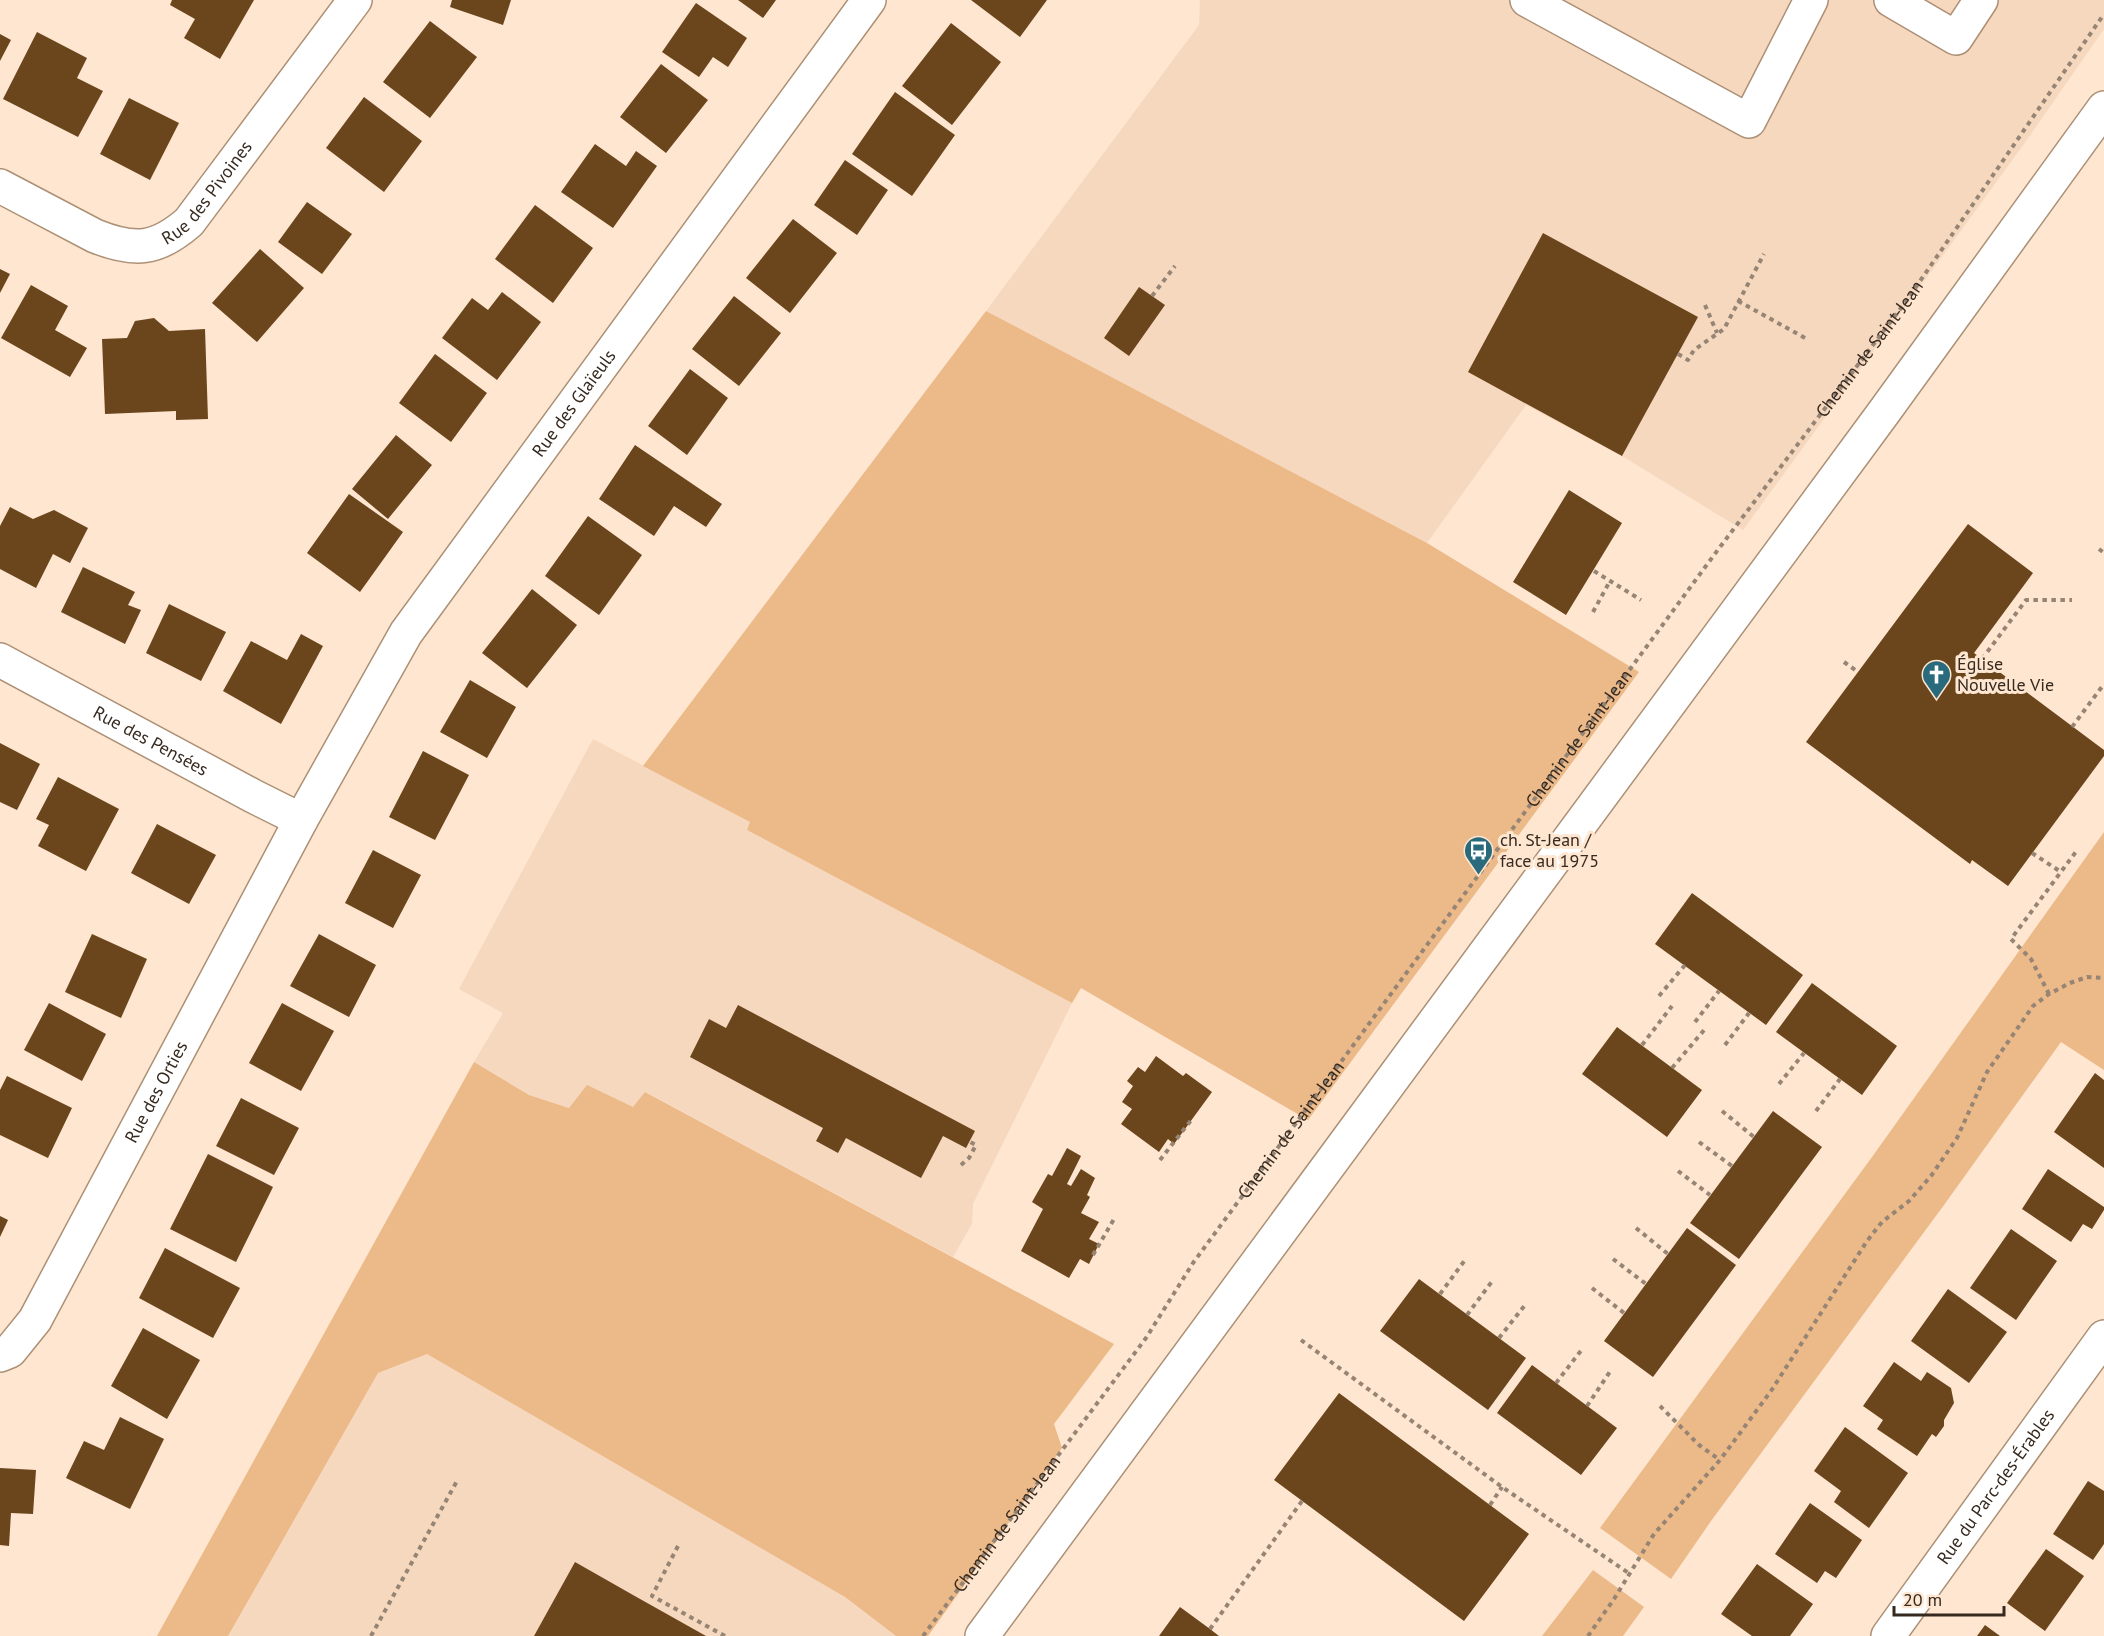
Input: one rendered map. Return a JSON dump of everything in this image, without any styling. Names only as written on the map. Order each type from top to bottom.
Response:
[{"type":"street","name":"Rue des Pivoines","points":[[0,186],[112,243],[130,247],[146,247],[161,242],[176,234],[189,222],[355,0]]},
{"type":"street","name":"Rue des Glaïeuls","points":[[301,820],[406,633],[426,603],[869,0]]},
{"type":"street","points":[[1527,0],[1749,121],[1810,0]]},
{"type":"street","points":[[1891,0],[1956,38],[1981,0]]},
{"type":"street","points":[[982,1636],[1884,412],[2104,108]]},
{"type":"street","name":"Rue des Pensées","points":[[0,660],[301,820]]},
{"type":"street","name":"Rue des Orties","points":[[0,1355],[10,1351],[35,1320],[301,820]]},
{"type":"street","name":"Rue du Parc-des-Érables","points":[[1888,1636],[2104,1337]]},
{"type":"path","name":"Chemin de Saint-Jean","points":[[923,1636],[1146,1338],[1193,1263],[1707,564],[1908,300],[2104,14]]},
{"type":"path","points":[[1678,354],[1688,360],[1694,350],[1724,329],[1764,254]]},
{"type":"path","points":[[1152,296],[1176,266]]},
{"type":"path","points":[[1738,302],[1807,339]]},
{"type":"path","points":[[1705,305],[1717,333]]},
{"type":"path","points":[[2099,549],[2104,553]]},
{"type":"path","points":[[1594,571],[1641,600]]},
{"type":"path","points":[[1593,612],[1610,581]]},
{"type":"path","points":[[1982,659],[2025,600],[2072,600]]},
{"type":"path","points":[[1844,662],[1858,672]]},
{"type":"path","points":[[2072,727],[2104,684]]},
{"type":"path","points":[[2049,994],[2031,959],[2011,939],[2078,849]]},
{"type":"path","points":[[2032,853],[2061,872]]},
{"type":"path","points":[[1659,996],[1685,965]]},
{"type":"path","points":[[1588,1636],[1654,1534],[1720,1460],[1771,1391],[1867,1240],[1882,1222],[1909,1201],[1931,1176],[1957,1138],[1979,1088],[1998,1055],[2033,1006],[2070,983],[2087,977],[2104,978]]},
{"type":"path","points":[[1695,1023],[1719,991]]},
{"type":"path","points":[[1642,1045],[1672,1006]]},
{"type":"path","points":[[1725,1045],[1749,1013]]},
{"type":"path","points":[[1672,1068],[1704,1029]]},
{"type":"path","points":[[1779,1084],[1804,1053]]},
{"type":"path","points":[[1816,1111],[1840,1079]]},
{"type":"path","points":[[1722,1111],[1754,1137]]},
{"type":"path","points":[[1160,1160],[1192,1119]]},
{"type":"path","points":[[961,1165],[969,1158],[976,1144],[970,1142]]},
{"type":"path","points":[[1699,1142],[1732,1166]]},
{"type":"path","points":[[1678,1172],[1710,1196]]},
{"type":"path","points":[[1093,1255],[1114,1219]]},
{"type":"path","points":[[1636,1228],[1668,1254]]},
{"type":"path","points":[[1613,1259],[1646,1284]]},
{"type":"path","points":[[1440,1294],[1465,1260]]},
{"type":"path","points":[[1467,1315],[1492,1280]]},
{"type":"path","points":[[1592,1288],[1624,1313]]},
{"type":"path","points":[[1499,1338],[1525,1305]]},
{"type":"path","points":[[1301,1340],[1502,1487],[1630,1574]]},
{"type":"path","points":[[1557,1383],[1583,1348]]},
{"type":"path","points":[[1587,1406],[1611,1370]]},
{"type":"path","points":[[1660,1406],[1699,1444],[1720,1460]]},
{"type":"path","points":[[371,1636],[457,1480]]},
{"type":"path","points":[[1490,1505],[1502,1487]]},
{"type":"path","points":[[1210,1629],[1302,1501]]},
{"type":"path","points":[[678,1546],[652,1596],[725,1636]]},
{"type":"shaded area","points":[[1200,0],[2104,0],[2104,29],[2024,144],[1743,530],[1622,456],[1526,405],[1427,543],[986,311],[1199,25]]},
{"type":"shaded area","points":[[986,311],[1427,543],[1639,672],[1308,1120],[1081,988],[1072,1003],[747,830],[750,822],[643,766]]},
{"type":"shaded area","points":[[593,739],[750,822],[747,830],[1072,1003],[973,1204],[972,1224],[953,1257],[646,1092],[633,1107],[570,1108],[529,1095],[474,1062],[503,1013],[459,989]]},
{"type":"shaded area","points":[[2104,832],[2104,1070],[2061,1042],[1671,1579],[1600,1528],[1872,1157]]},
{"type":"shaded area","points":[[474,1062],[529,1095],[569,1108],[587,1085],[633,1107],[645,1092],[1114,1344],[1054,1424],[1062,1448],[928,1636],[896,1636],[845,1597],[427,1354],[378,1373],[228,1636],[157,1636]]},
{"type":"shaded area","points":[[427,1354],[845,1597],[896,1636],[228,1636],[378,1373]]},
{"type":"shaded area","points":[[1593,1570],[1644,1607],[1623,1636],[1542,1636]]},
{"type":"building","points":[[172,0],[254,0],[220,59],[184,38],[195,19],[170,5]]},
{"type":"building","points":[[452,0],[511,0],[503,25],[450,7]]},
{"type":"building","points":[[738,0],[776,0],[763,18]]},
{"type":"building","points":[[971,0],[1047,0],[1020,37]]},
{"type":"building","points":[[696,3],[747,38],[728,67],[713,57],[699,77],[662,52]]},
{"type":"building","points":[[430,21],[477,57],[430,118],[383,82]]},
{"type":"building","points":[[951,23],[1001,62],[952,125],[902,86]]},
{"type":"building","points":[[37,32],[87,58],[77,78],[103,91],[78,137],[3,99]]},
{"type":"building","points":[[0,34],[11,40],[0,61]]},
{"type":"building","points":[[661,64],[708,100],[666,153],[620,117]]},
{"type":"building","points":[[895,92],[955,135],[912,196],[852,154]]},
{"type":"building","points":[[364,97],[422,141],[384,192],[326,148]]},
{"type":"building","points":[[129,98],[179,123],[150,180],[100,154]]},
{"type":"building","points":[[595,144],[626,166],[636,151],[657,166],[613,228],[561,192]]},
{"type":"building","points":[[845,160],[888,190],[857,235],[814,205]]},
{"type":"building","points":[[307,202],[352,234],[322,274],[278,242]]},
{"type":"building","points":[[535,205],[593,248],[553,303],[495,259]]},
{"type":"building","points":[[793,219],[837,253],[790,313],[746,278]]},
{"type":"building","points":[[1543,233],[1698,317],[1622,456],[1468,372]]},
{"type":"building","points":[[260,249],[304,288],[257,342],[212,303]]},
{"type":"building","points":[[0,269],[10,274],[0,293]]},
{"type":"building","points":[[31,285],[68,306],[55,330],[87,348],[70,377],[1,338]]},
{"type":"building","points":[[1139,287],[1165,305],[1129,356],[1104,338]]},
{"type":"building","points":[[502,292],[541,322],[497,380],[442,338],[472,298],[488,310]]},
{"type":"building","points":[[734,296],[781,333],[739,386],[692,349]]},
{"type":"building","points":[[154,318],[169,331],[205,329],[208,419],[176,420],[176,411],[105,414],[102,339],[127,338],[135,321]]},
{"type":"building","points":[[435,354],[487,393],[451,442],[399,403]]},
{"type":"building","points":[[690,369],[728,398],[687,455],[648,426]]},
{"type":"building","points":[[396,435],[432,465],[388,519],[352,489]]},
{"type":"building","points":[[635,445],[722,504],[706,527],[674,506],[654,536],[599,499]]},
{"type":"building","points":[[1569,490],[1622,523],[1566,615],[1513,582]]},
{"type":"building","points":[[349,494],[403,532],[360,592],[307,553]]},
{"type":"building","points":[[10,507],[33,519],[54,510],[88,528],[70,563],[53,554],[36,588],[0,569],[0,526]]},
{"type":"building","points":[[588,516],[642,555],[599,615],[545,576]]},
{"type":"building","name":"Église Nouvelle Vie","points":[[1968,524],[2033,573],[1974,653],[2104,750],[2104,756],[2008,886],[1972,860],[1970,864],[1806,742]]},
{"type":"building","points":[[83,567],[135,592],[128,605],[141,610],[125,644],[61,612]]},
{"type":"building","points":[[532,589],[577,625],[527,688],[482,653]]},
{"type":"building","points":[[169,604],[226,632],[201,681],[146,653]]},
{"type":"building","points":[[301,634],[323,646],[281,724],[223,691],[251,641],[287,660]]},
{"type":"building","points":[[470,680],[516,707],[487,758],[440,732]]},
{"type":"building","points":[[0,743],[40,764],[17,810],[0,802]]},
{"type":"building","points":[[423,751],[469,775],[435,840],[389,817]]},
{"type":"building","points":[[58,777],[119,809],[86,871],[38,846],[49,825],[36,819]]},
{"type":"building","points":[[157,824],[216,855],[189,904],[131,873]]},
{"type":"building","points":[[373,850],[421,875],[393,928],[345,903]]},
{"type":"building","points":[[1692,893],[1803,975],[1766,1025],[1655,944]]},
{"type":"building","points":[[92,934],[147,959],[121,1018],[65,992]]},
{"type":"building","points":[[319,934],[376,965],[349,1017],[290,986]]},
{"type":"building","points":[[1812,983],[1897,1046],[1862,1095],[1776,1032]]},
{"type":"building","points":[[49,1003],[106,1034],[82,1081],[24,1050]]},
{"type":"building","points":[[282,1003],[334,1031],[301,1091],[249,1063]]},
{"type":"building","points":[[738,1005],[975,1131],[966,1148],[943,1136],[921,1178],[846,1138],[838,1153],[816,1141],[823,1128],[690,1057],[709,1019],[726,1028]]},
{"type":"building","points":[[1617,1027],[1702,1090],[1667,1137],[1582,1074]]},
{"type":"building","points":[[1156,1056],[1183,1076],[1186,1073],[1212,1092],[1174,1144],[1168,1139],[1159,1152],[1121,1124],[1132,1109],[1122,1102],[1133,1086],[1127,1081],[1138,1067],[1145,1072]]},
{"type":"building","points":[[2095,1073],[2104,1080],[2104,1168],[2054,1132]]},
{"type":"building","points":[[7,1076],[72,1108],[48,1158],[0,1135],[0,1090]]},
{"type":"building","points":[[241,1098],[299,1128],[274,1175],[216,1146]]},
{"type":"building","points":[[1773,1111],[1822,1147],[1739,1259],[1690,1223]]},
{"type":"building","points":[[1067,1148],[1081,1156],[1067,1184],[1071,1186],[1081,1169],[1095,1178],[1087,1195],[1090,1197],[1081,1213],[1099,1222],[1089,1239],[1099,1244],[1089,1264],[1080,1259],[1069,1278],[1021,1251],[1043,1209],[1032,1202],[1048,1174],[1052,1176]]},
{"type":"building","points":[[208,1154],[273,1187],[236,1262],[170,1229]]},
{"type":"building","points":[[2048,1169],[2104,1207],[2092,1229],[2083,1224],[2071,1242],[2022,1209]]},
{"type":"building","points":[[0,1216],[8,1220],[0,1237]]},
{"type":"building","points":[[1687,1228],[1736,1265],[1653,1377],[1604,1341]]},
{"type":"building","points":[[2011,1229],[2057,1261],[2016,1320],[1970,1288]]},
{"type":"building","points":[[165,1248],[240,1288],[213,1338],[139,1298]]},
{"type":"building","points":[[1419,1279],[1526,1358],[1488,1410],[1380,1331]]},
{"type":"building","points":[[1948,1289],[2007,1332],[1969,1383],[1911,1341]]},
{"type":"building","points":[[143,1328],[200,1360],[167,1419],[111,1386]]},
{"type":"building","points":[[1894,1362],[1921,1381],[1927,1372],[1951,1388],[1954,1403],[1944,1420],[1944,1426],[1936,1437],[1932,1434],[1917,1456],[1877,1429],[1883,1420],[1863,1406]]},
{"type":"building","points":[[1532,1365],[1617,1428],[1581,1475],[1497,1413]]},
{"type":"building","points":[[1339,1393],[1529,1534],[1464,1621],[1274,1480]]},
{"type":"building","points":[[120,1417],[164,1439],[130,1509],[66,1478],[84,1441],[104,1450]]},
{"type":"building","points":[[1845,1427],[1908,1473],[1869,1528],[1834,1502],[1841,1491],[1814,1471]]},
{"type":"building","points":[[0,1468],[36,1470],[33,1514],[11,1513],[9,1546],[0,1545]]},
{"type":"building","points":[[2088,1481],[2104,1491],[2104,1544],[2093,1560],[2053,1534]]},
{"type":"building","points":[[1810,1503],[1862,1540],[1836,1578],[1825,1571],[1817,1583],[1775,1554]]},
{"type":"building","points":[[2046,1549],[2084,1576],[2045,1631],[2007,1603]]},
{"type":"building","points":[[575,1562],[633,1595],[706,1636],[534,1636]]},
{"type":"building","points":[[1757,1564],[1813,1604],[1790,1636],[1752,1636],[1721,1614]]},
{"type":"building","points":[[1180,1607],[1210,1629],[1219,1636],[1159,1636]]},
{"type":"building","points":[[1985,1625],[2000,1636],[1977,1636]]},
{"type":"place","name":"Église Nouvelle Vie","points":[[1936,700]]},
{"type":"place","name":"ch. St-Jean / face au 1975","points":[[1479,876]]}]
